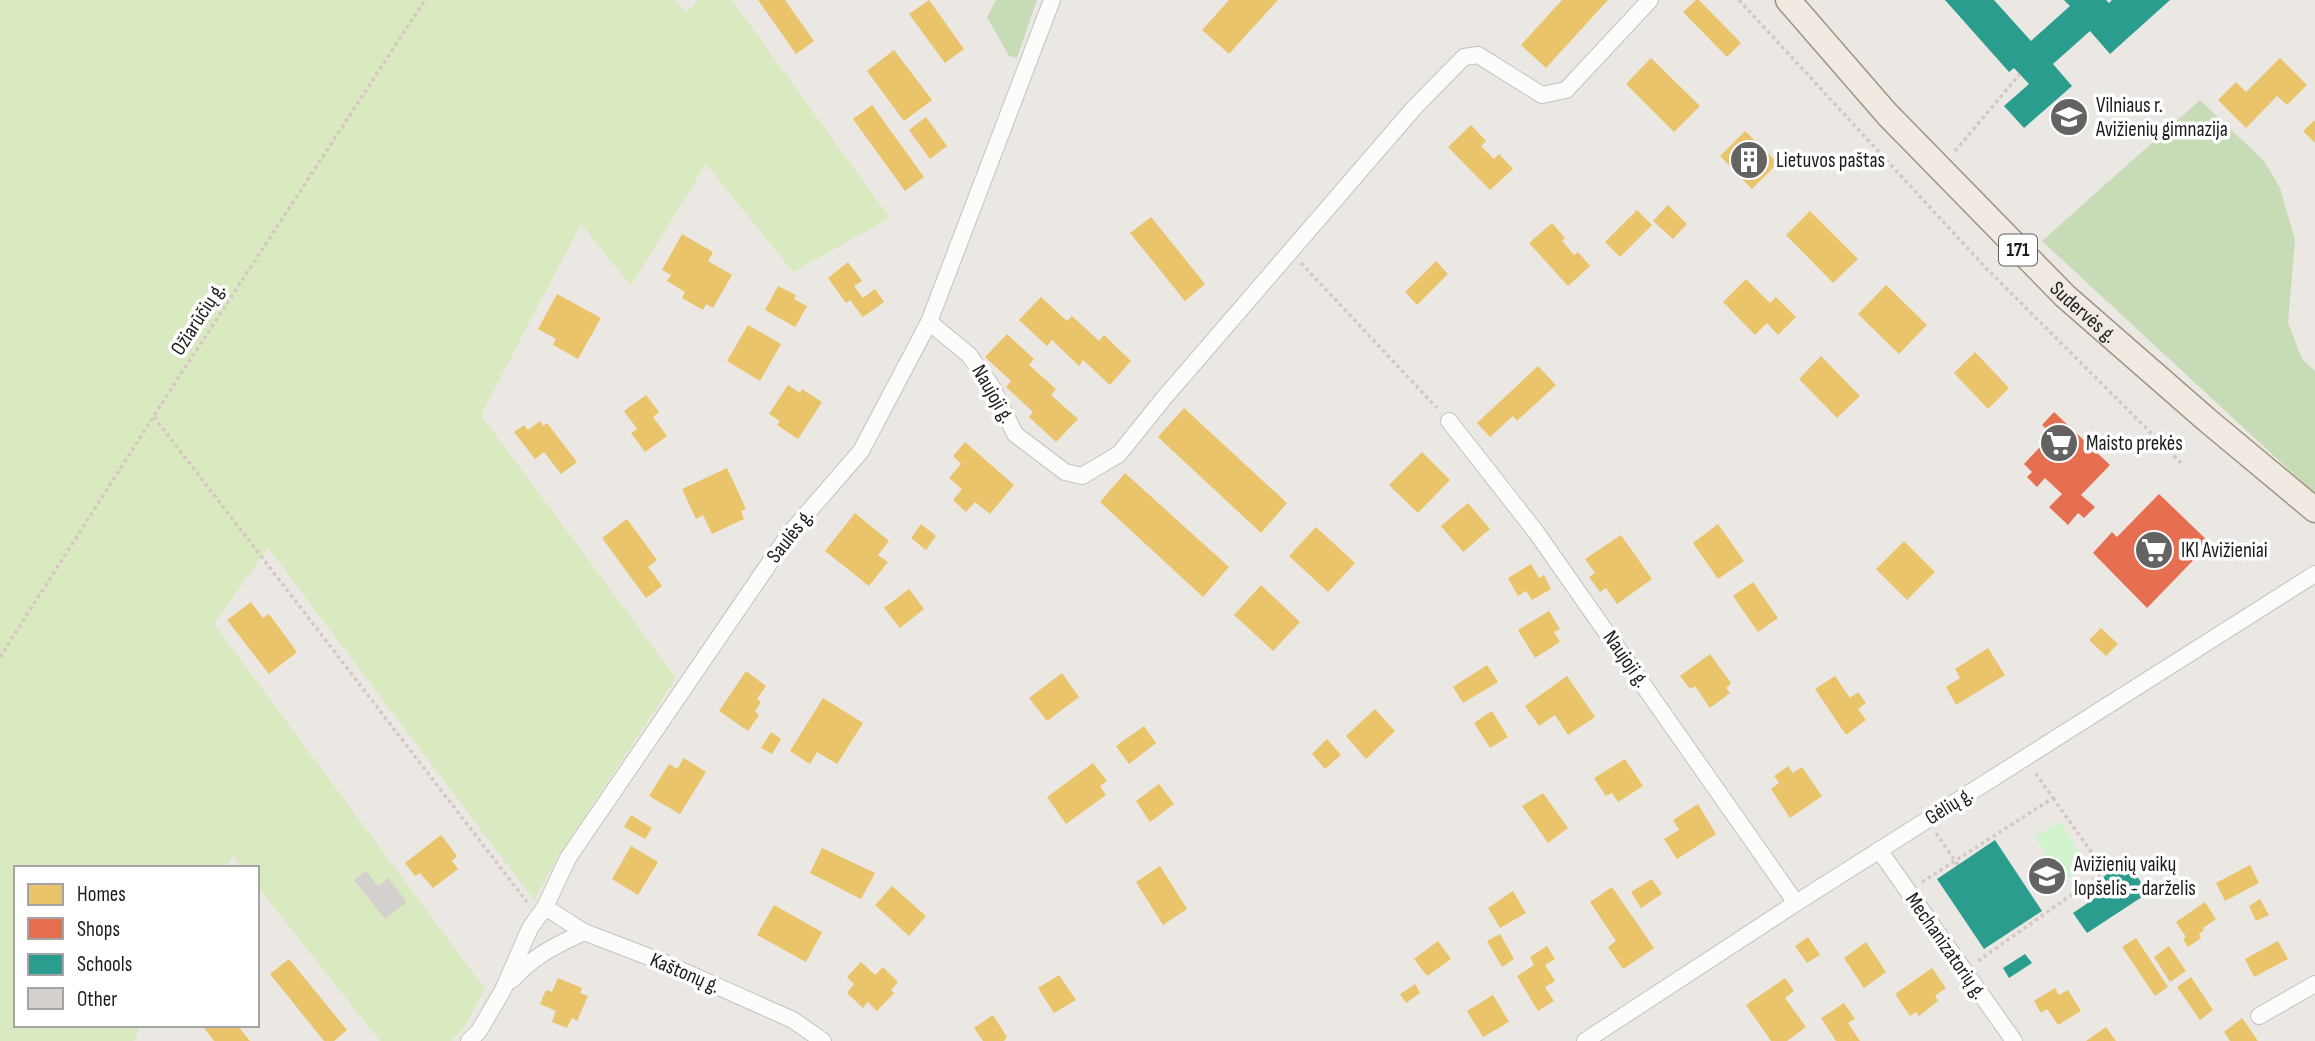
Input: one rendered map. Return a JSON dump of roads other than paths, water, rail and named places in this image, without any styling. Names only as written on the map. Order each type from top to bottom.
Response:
[{"type":"main road","name":"Sudervės g.","points":[[1788,0],[1887,114],[2065,296],[2315,510]]},
{"type":"street","name":"Saulės g.","points":[[469,1041],[479,1031],[503,990],[530,928],[545,908],[568,858],[790,533],[861,451],[929,322],[1052,0]]},
{"type":"street","name":"Naujoji g.","points":[[929,322],[969,355],[992,387],[1016,434],[1065,472],[1083,476],[1119,454],[1414,108],[1464,57],[1478,55],[1542,95],[1566,90],[1650,0]]},
{"type":"street","name":"Naujoji g.","points":[[1448,421],[1536,532],[1796,902]]},
{"type":"street","name":"Gėlių g.","points":[[1585,1041],[1610,1035],[1796,902],[2315,574]]},
{"type":"street","name":"Mechanizatorių g.","points":[[1879,850],[2014,1041]]},
{"type":"street","name":"Kaštonų g.","points":[[545,908],[584,932],[665,963],[793,1020],[823,1041]]},
{"type":"street","points":[[503,990],[525,966],[547,949],[584,932]]},
{"type":"street","points":[[2259,1016],[2315,984]]},
{"type":"place","name":"Vilniaus r. Avižienių gimnazija","points":[[2069,117]]},
{"type":"place","name":"Lietuvos paštas","points":[[1749,160]]},
{"type":"place","name":"Maisto prekės","points":[[2059,443]]},
{"type":"place","name":"IKI Avižieniai","points":[[2154,550]]},
{"type":"place","name":"Avižienių vaikų lopšelis - darželis","points":[[2047,876]]}]
